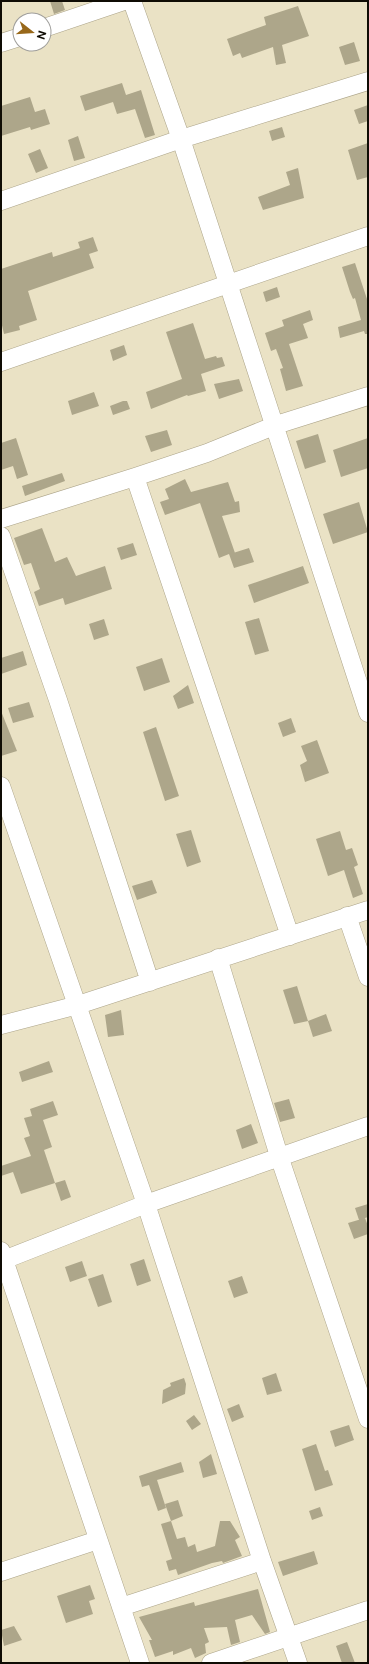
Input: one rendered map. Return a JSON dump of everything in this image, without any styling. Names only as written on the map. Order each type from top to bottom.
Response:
[{"type":"street","points":[[52,25],[124,1]]},
{"type":"street","points":[[132,1],[181,139],[276,425],[368,713]]},
{"type":"street","points":[[1,43],[12,40]]},
{"type":"street","points":[[1,201],[181,139],[368,81]]},
{"type":"street","points":[[1,362],[368,236]]},
{"type":"street","points":[[1,519],[135,477],[206,453],[276,425],[368,396]]},
{"type":"street","points":[[135,477],[290,936]]},
{"type":"street","points":[[1,536],[58,700],[150,982]]},
{"type":"street","points":[[1,786],[146,1204],[262,1561],[298,1663]]},
{"type":"street","points":[[1,1025],[78,1006],[218,958],[368,910]]},
{"type":"street","points":[[347,916],[368,977]]},
{"type":"street","points":[[218,958],[279,1156],[368,1419]]},
{"type":"street","points":[[140,1663],[2,1257],[279,1156],[368,1126]]},
{"type":"street","points":[[1,1572],[98,1540]]},
{"type":"street","points":[[121,1607],[262,1561]]},
{"type":"street","points":[[212,1663],[368,1610]]},
{"type":"building","points":[[50,1],[62,1],[65,10],[54,14]]},
{"type":"building","points":[[298,6],[309,36],[282,45],[286,63],[276,65],[273,47],[242,58],[240,53],[233,56],[227,39],[266,25],[264,17]]},
{"type":"building","points":[[354,42],[360,61],[345,65],[339,47]]},
{"type":"building","points":[[122,83],[126,95],[141,90],[155,135],[145,138],[135,109],[117,114],[113,102],[85,111],[80,96]]},
{"type":"building","points":[[30,97],[35,112],[45,109],[50,124],[31,130],[30,127],[1,136],[1,106]]},
{"type":"building","points":[[368,105],[368,121],[359,124],[354,110]]},
{"type":"building","points":[[282,127],[285,137],[272,141],[269,131]]},
{"type":"building","points":[[78,136],[85,158],[74,161],[68,140]]},
{"type":"building","points":[[368,143],[368,177],[357,180],[348,150]]},
{"type":"building","points":[[40,149],[48,168],[36,173],[28,154]]},
{"type":"building","points":[[298,168],[304,198],[263,210],[258,197],[290,185],[286,172]]},
{"type":"building","points":[[93,237],[98,251],[89,254],[94,268],[28,291],[37,320],[19,326],[20,330],[4,334],[1,321],[1,269],[52,252],[53,257],[80,248],[78,242]]},
{"type":"building","points":[[355,263],[368,302],[368,334],[365,334],[364,331],[340,338],[338,327],[361,320],[355,298],[353,299],[350,292],[342,267]]},
{"type":"building","points":[[277,287],[280,297],[266,302],[263,292]]},
{"type":"building","points":[[310,310],[313,320],[303,324],[308,338],[289,344],[303,386],[286,391],[280,369],[283,368],[276,349],[271,351],[265,333],[284,326],[282,320]]},
{"type":"building","points":[[193,323],[205,359],[216,356],[217,358],[222,357],[225,366],[201,374],[206,391],[187,395],[151,409],[146,392],[182,379],[166,332]]},
{"type":"building","points":[[124,345],[127,355],[113,361],[110,350]]},
{"type":"building","points":[[239,379],[243,391],[219,399],[214,384]]},
{"type":"building","points":[[94,392],[99,406],[72,415],[68,401]]},
{"type":"building","points":[[127,401],[130,409],[113,415],[110,406]]},
{"type":"building","points":[[167,430],[172,445],[151,452],[145,436]]},
{"type":"building","points":[[318,434],[326,462],[305,469],[296,441]]},
{"type":"building","points":[[16,438],[28,475],[17,479],[13,466],[1,470],[1,443]]},
{"type":"building","points":[[368,438],[368,468],[341,477],[333,450]]},
{"type":"building","points":[[62,473],[65,481],[25,496],[22,486]]},
{"type":"building","points":[[185,479],[191,492],[228,482],[235,502],[239,501],[240,512],[222,516],[235,552],[249,548],[254,562],[234,568],[229,554],[219,558],[200,503],[165,515],[160,502],[169,499],[165,489]]},
{"type":"building","points":[[359,502],[368,532],[333,544],[323,514]]},
{"type":"building","points":[[42,528],[55,562],[67,557],[76,576],[105,566],[112,589],[65,605],[63,598],[39,606],[34,592],[40,589],[31,563],[24,565],[14,538]]},
{"type":"building","points":[[133,543],[137,555],[121,560],[117,548]]},
{"type":"building","points":[[303,566],[309,583],[254,603],[248,585]]},
{"type":"building","points":[[259,618],[269,651],[255,655],[245,622]]},
{"type":"building","points":[[104,619],[109,635],[94,640],[89,624]]},
{"type":"building","points":[[23,651],[27,665],[1,674],[1,658]]},
{"type":"building","points":[[162,658],[170,682],[144,691],[136,667]]},
{"type":"building","points":[[188,685],[194,703],[178,709],[173,696]]},
{"type":"building","points":[[29,702],[34,717],[13,723],[8,708]]},
{"type":"building","points":[[1,711],[17,751],[1,756]]},
{"type":"building","points":[[291,718],[296,732],[283,737],[278,723]]},
{"type":"building","points":[[156,727],[179,796],[165,801],[143,732]]},
{"type":"building","points":[[317,740],[329,773],[305,782],[300,765],[307,761],[301,746]]},
{"type":"building","points":[[191,830],[201,862],[187,867],[176,834]]},
{"type":"building","points":[[340,831],[346,850],[352,848],[358,865],[354,867],[363,894],[353,898],[344,870],[328,876],[316,839]]},
{"type":"building","points":[[152,880],[157,893],[137,900],[132,886]]},
{"type":"building","points":[[297,986],[308,1021],[294,1024],[283,990]]},
{"type":"building","points":[[121,1010],[124,1035],[108,1037],[105,1015]]},
{"type":"building","points":[[326,1014],[332,1031],[313,1037],[308,1021]]},
{"type":"building","points":[[49,1061],[53,1072],[22,1082],[19,1072]]},
{"type":"building","points":[[289,1099],[295,1118],[280,1122],[274,1103]]},
{"type":"building","points":[[53,1101],[58,1115],[43,1120],[52,1147],[44,1150],[55,1183],[21,1194],[13,1172],[1,1176],[1,1166],[31,1156],[24,1138],[30,1136],[24,1118],[32,1116],[30,1109]]},
{"type":"building","points":[[251,1124],[258,1143],[242,1149],[236,1130]]},
{"type":"building","points":[[65,1180],[71,1197],[61,1201],[55,1183]]},
{"type":"building","points":[[368,1204],[368,1217],[359,1220],[355,1208]]},
{"type":"building","points":[[365,1218],[368,1226],[368,1234],[354,1239],[348,1223]]},
{"type":"building","points":[[144,1259],[151,1281],[137,1286],[130,1264]]},
{"type":"building","points":[[82,1261],[87,1276],[70,1282],[65,1267]]},
{"type":"building","points":[[103,1274],[112,1302],[98,1307],[88,1279]]},
{"type":"building","points":[[242,1276],[248,1293],[234,1298],[228,1281]]},
{"type":"building","points":[[276,1373],[282,1391],[267,1395],[262,1378]]},
{"type":"building","points":[[184,1378],[186,1384],[185,1394],[162,1404],[163,1390],[171,1386],[170,1383]]},
{"type":"building","points":[[239,1404],[244,1417],[232,1422],[227,1409]]},
{"type":"building","points":[[194,1415],[201,1424],[192,1430],[186,1421]]},
{"type":"building","points":[[349,1425],[354,1440],[335,1447],[330,1431]]},
{"type":"building","points":[[316,1444],[325,1471],[328,1470],[333,1485],[315,1491],[302,1449]]},
{"type":"building","points":[[211,1454],[217,1474],[203,1478],[199,1462]]},
{"type":"building","points":[[181,1462],[184,1472],[157,1480],[166,1508],[158,1511],[149,1485],[142,1487],[139,1476]]},
{"type":"building","points":[[178,1500],[183,1516],[171,1521],[165,1504]]},
{"type":"building","points":[[320,1507],[323,1516],[312,1520],[309,1511]]},
{"type":"building","points":[[171,1521],[177,1539],[185,1537],[188,1547],[195,1544],[197,1552],[215,1546],[220,1521],[230,1521],[240,1537],[235,1540],[242,1556],[223,1563],[222,1561],[212,1563],[178,1575],[176,1569],[169,1571],[166,1561],[172,1559],[161,1524]]},
{"type":"building","points":[[314,1551],[318,1564],[283,1576],[278,1562]]},
{"type":"building","points":[[90,1585],[95,1599],[89,1601],[93,1614],[66,1623],[57,1596]]},
{"type":"building","points":[[258,1589],[270,1632],[265,1634],[252,1615],[235,1620],[240,1642],[231,1645],[227,1627],[204,1628],[209,1642],[205,1644],[206,1653],[195,1658],[191,1648],[173,1655],[173,1651],[155,1657],[149,1640],[152,1640],[139,1617],[194,1602],[195,1606]]},
{"type":"building","points":[[14,1626],[22,1640],[4,1646],[1,1630]]},
{"type":"building","points":[[347,1642],[355,1663],[342,1663],[336,1646]]}]
